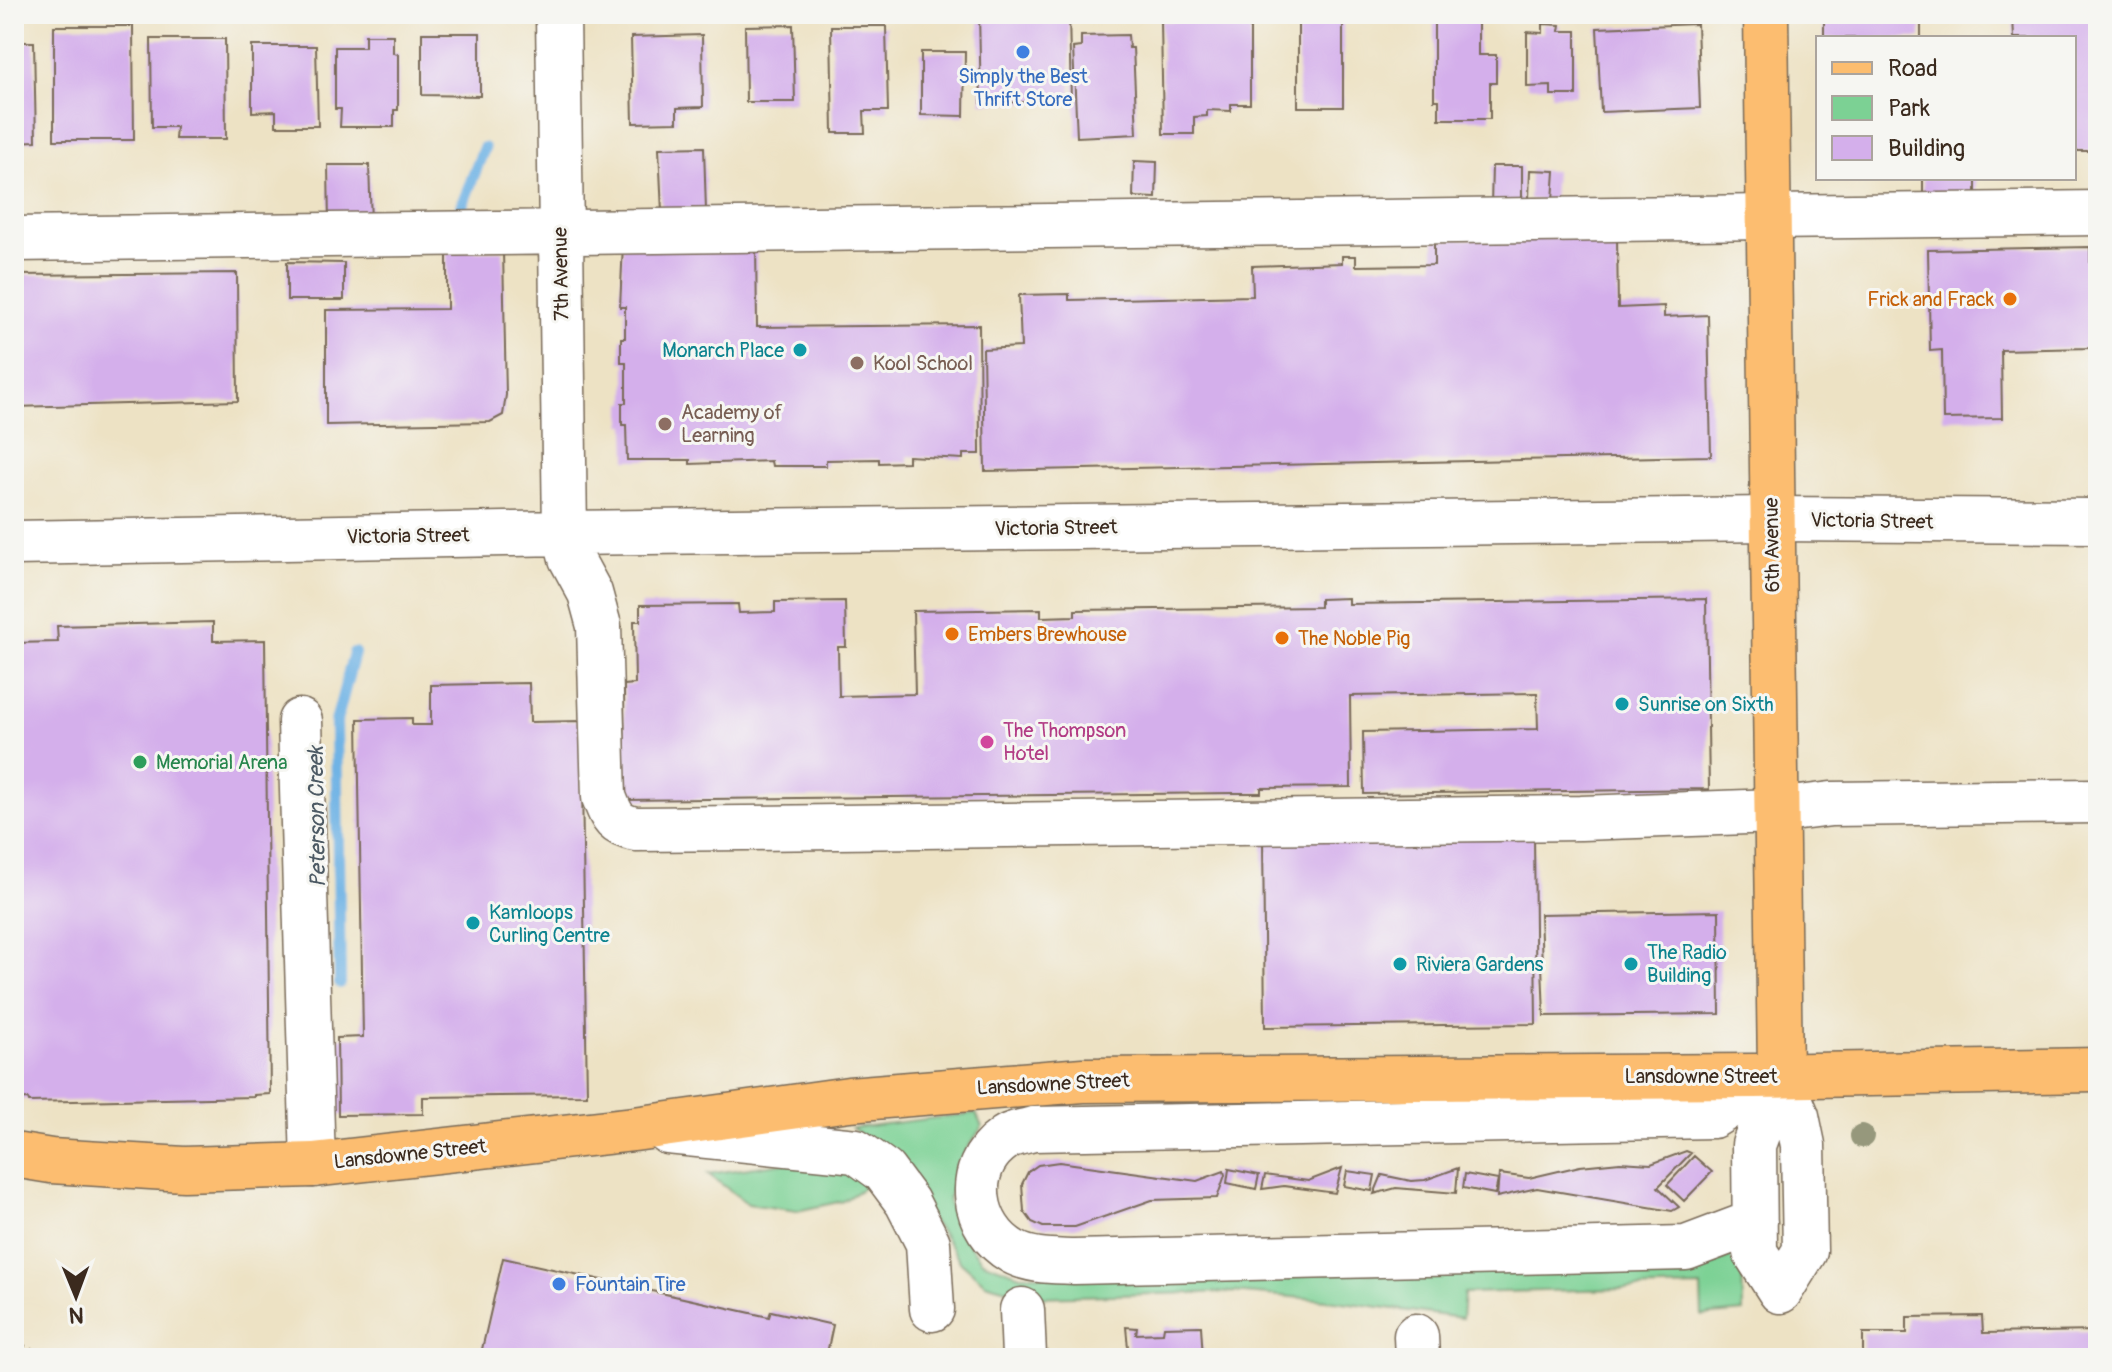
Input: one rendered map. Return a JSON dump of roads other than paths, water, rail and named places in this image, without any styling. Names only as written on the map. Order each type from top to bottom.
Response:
[{"type":"main road","name":"6th Avenue","points":[[1766,14],[1780,1075]]},
{"type":"main road","name":"Lansdowne Street","points":[[14,1155],[51,1161],[184,1169],[313,1165],[634,1129],[849,1099],[1083,1080],[2098,1070]]},
{"type":"street","name":"7th Avenue","points":[[558,14],[565,533],[571,558],[590,593],[599,626],[604,797],[611,816],[622,826],[636,829],[879,812],[1581,818],[1775,811]]},
{"type":"street","points":[[14,239],[2098,213]]},
{"type":"street","name":"Victoria Street","points":[[14,543],[565,533],[1771,519],[2098,521]]},
{"type":"street","points":[[300,721],[313,1165]]},
{"type":"street","points":[[1775,811],[1831,804],[2098,801]]},
{"type":"street","points":[[1755,1222],[1686,1248],[1074,1262],[1030,1259],[1014,1253],[987,1229],[976,1197],[978,1178],[990,1152],[1005,1137],[1033,1129],[1713,1116],[1780,1075]]},
{"type":"street","points":[[1780,1075],[1797,1116],[1803,1145],[1805,1251],[1780,1291],[1755,1252],[1754,1145],[1780,1075]]},
{"type":"street","points":[[634,1129],[856,1151],[884,1171],[907,1202],[928,1243],[932,1309]]},
{"type":"street","points":[[1022,1310],[1024,1356]]},
{"type":"waterway","name":"Peterson Creek","points":[[455,224],[484,148]]},
{"type":"waterway","name":"Peterson Creek","points":[[340,983],[336,722],[354,653]]},
{"type":"railway","points":[[14,1343],[48,1358]]},
{"type":"place","name":"Simply the Best Thrift Store","points":[[1023,52]]},
{"type":"place","name":"Frick and Frack","points":[[2010,299]]},
{"type":"place","name":"Monarch Place","points":[[800,350]]},
{"type":"place","name":"Kool School","points":[[857,363]]},
{"type":"place","name":"Academy of Learning","points":[[665,424]]},
{"type":"place","name":"Embers Brewhouse","points":[[952,634]]},
{"type":"place","name":"The Noble Pig","points":[[1282,638]]},
{"type":"place","name":"Sunrise on Sixth","points":[[1622,704]]},
{"type":"place","name":"The Thompson Hotel","points":[[987,742]]},
{"type":"place","name":"Memorial Arena","points":[[140,762]]},
{"type":"place","name":"Kamloops Curling Centre","points":[[473,923]]},
{"type":"place","name":"Riviera Gardens","points":[[1400,964]]},
{"type":"place","name":"The Radio Building","points":[[1631,964]]},
{"type":"place","name":"Fountain Tire","points":[[559,1284]]}]
